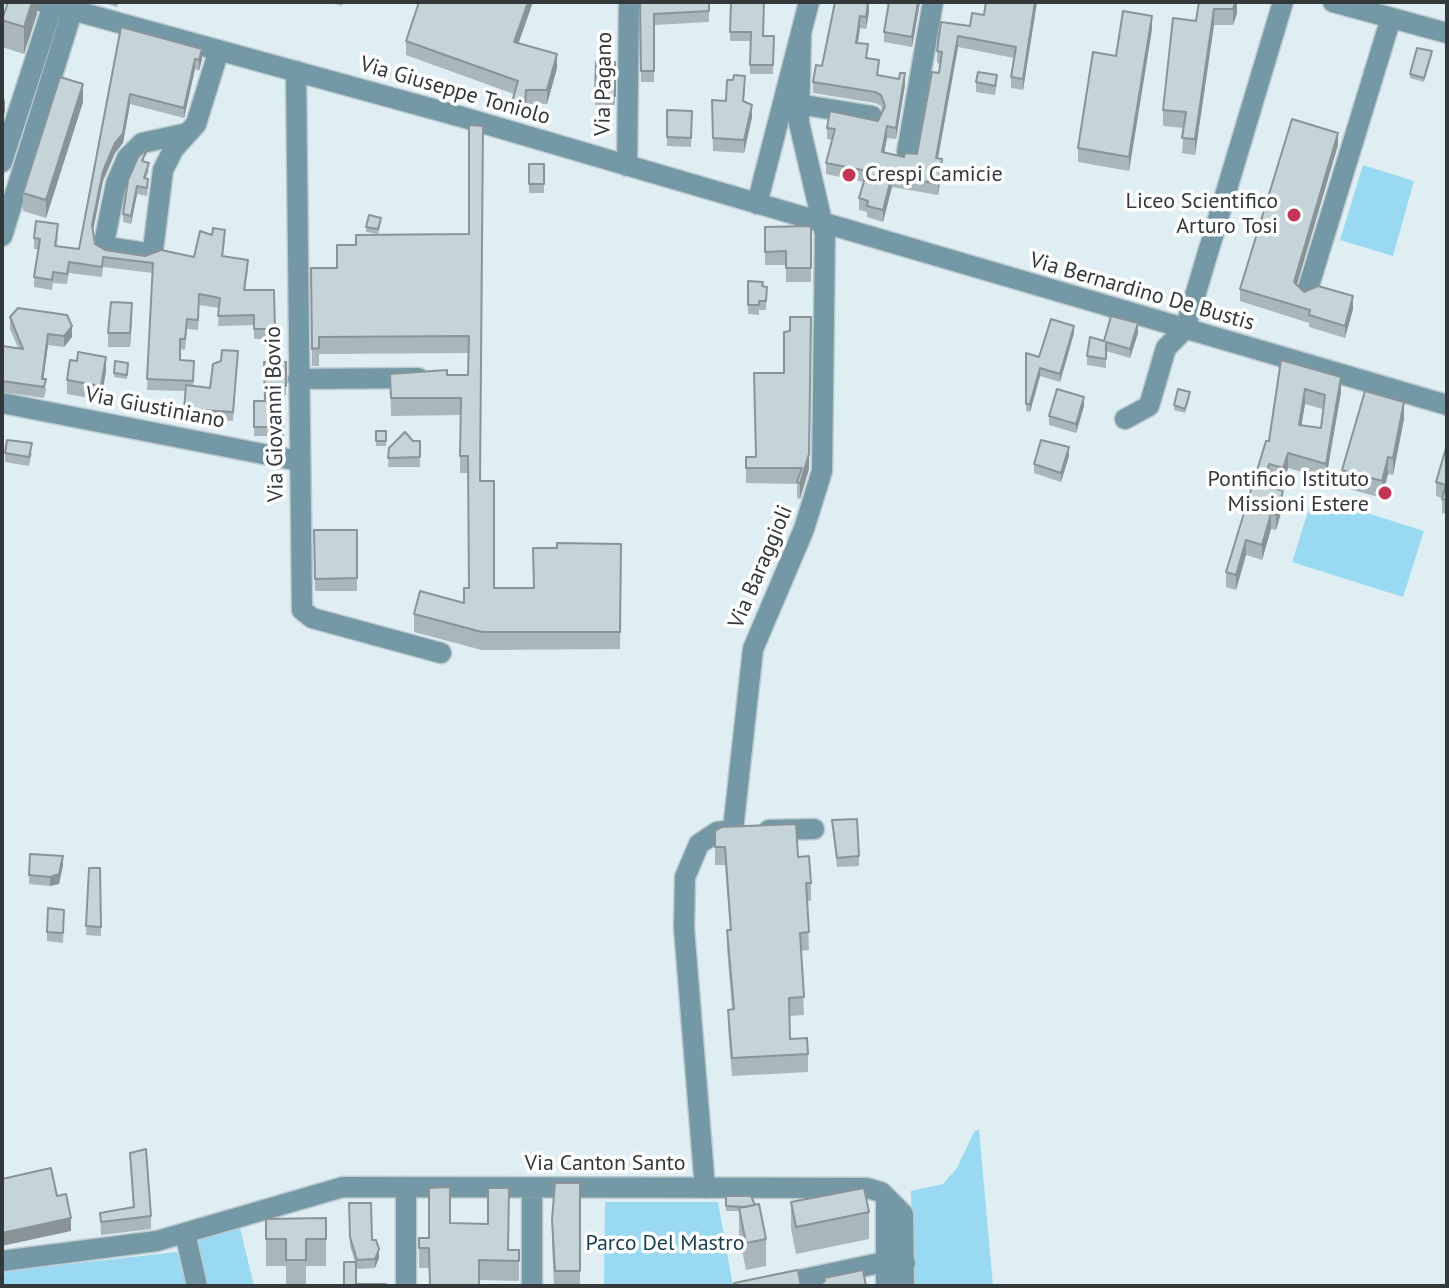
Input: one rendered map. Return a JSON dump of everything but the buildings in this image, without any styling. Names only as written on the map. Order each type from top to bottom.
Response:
[{"type":"street","name":"Via Pagano","points":[[627,166],[629,2]]},
{"type":"street","name":"Via Baraggioli","points":[[757,204],[809,2]]},
{"type":"street","points":[[907,152],[933,2]]},
{"type":"street","points":[[1125,419],[1149,406],[1166,348],[1185,329],[1283,2]]},
{"type":"street","points":[[1333,2],[1447,33]]},
{"type":"street","name":"Via Giuseppe Toniolo","points":[[59,4],[824,224]]},
{"type":"street","points":[[2,162],[59,4]]},
{"type":"street","points":[[2,236],[59,4]]},
{"type":"street","points":[[1307,292],[1391,18]]},
{"type":"street","name":"Via Baraggioli","points":[[733,830],[753,649],[808,518],[822,471],[824,224],[798,104],[801,35]]},
{"type":"street","points":[[188,133],[147,141],[130,153],[116,184],[105,238],[107,247],[147,253],[153,250],[163,170],[173,150],[188,133],[201,114],[219,50]]},
{"type":"street","name":"Via Giovanni Bovio","points":[[296,71],[299,461],[304,613],[441,653]]},
{"type":"street","points":[[798,104],[872,116]]},
{"type":"street","name":"Via Bernardino De Bustis","points":[[824,224],[1447,405]]},
{"type":"street","points":[[298,379],[423,378]]},
{"type":"street","name":"Via Giustiniano","points":[[2,403],[299,461]]},
{"type":"street","points":[[705,1188],[684,885],[689,861],[699,844],[717,832],[814,829]]},
{"type":"street","name":"Via Canton Santo","points":[[2,1261],[139,1244],[340,1187],[867,1188],[886,1197],[905,1221],[895,1264],[904,1286]]},
{"type":"street","points":[[406,1187],[406,1286]]},
{"type":"street","points":[[532,1188],[532,1286]]},
{"type":"street","points":[[185,1233],[197,1286]]},
{"type":"street","points":[[771,1286],[895,1264]]},
{"type":"street","points":[[886,1286],[895,1264]]},
{"type":"green space","points":[[1363,165],[1414,181],[1393,256],[1340,240]]},
{"type":"green space","points":[[1313,496],[1424,531],[1403,597],[1292,562]]},
{"type":"green space","points":[[979,1129],[993,1286],[913,1286],[911,1191],[943,1184],[957,1168],[974,1132]]},
{"type":"green space","name":"Parco Del Mastro","points":[[605,1202],[718,1202],[733,1286],[604,1286]]},
{"type":"green space","points":[[240,1228],[254,1286],[207,1286],[196,1241]]},
{"type":"green space","points":[[177,1252],[188,1286],[2,1286],[2,1275],[8,1271]]},
{"type":"place","name":"Crespi Camicie","points":[[849,175]]},
{"type":"place","name":"Liceo Scientifico Arturo Tosi","points":[[1294,215]]},
{"type":"place","name":"Pontificio Istituto Missioni Estere","points":[[1385,493]]}]
